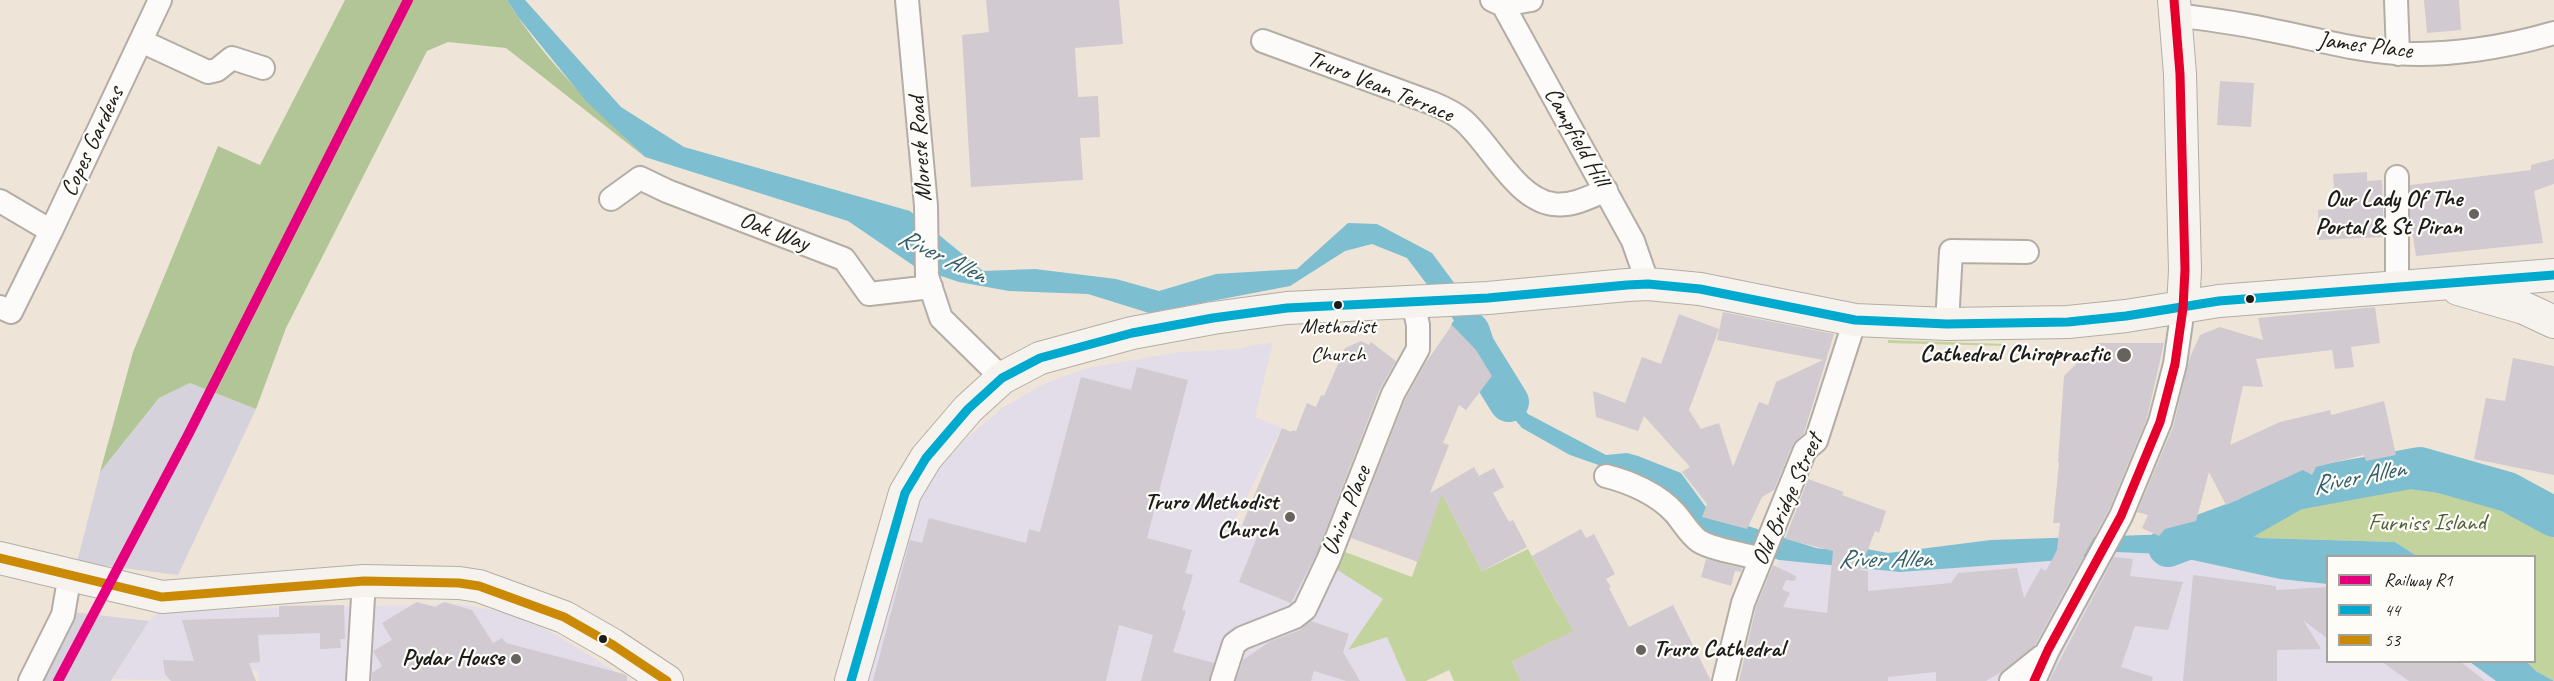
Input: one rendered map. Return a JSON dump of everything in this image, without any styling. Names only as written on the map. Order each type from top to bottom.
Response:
[{"type":"main road","points":[[2175,8],[2182,140],[2185,270],[2183,308]]},
{"type":"main road","points":[[850,681],[905,493],[926,458],[947,432],[1002,378],[1040,358],[1132,333],[1213,318],[1287,309],[1648,284],[1700,289],[1855,320],[1947,324],[2068,322],[2183,308],[2219,301],[2554,275]]},
{"type":"main road","points":[[2446,285],[2524,308],[2554,322]]},
{"type":"main road","points":[[0,558],[162,597],[364,581],[459,583],[506,594],[564,617],[593,632],[667,681]]},
{"type":"street","name":"Copes Gardens","points":[[0,307],[11,312],[160,0]]},
{"type":"street","name":"Moresk Road","points":[[907,0],[926,206],[929,281],[941,318],[1002,378]]},
{"type":"street","points":[[1492,1],[1531,0]]},
{"type":"street","points":[[2396,0],[2398,54]]},
{"type":"street","name":"Campfield Hill","points":[[1492,1],[1606,190],[1633,241],[1648,284]]},
{"type":"street","name":"James Place","points":[[2175,8],[2273,30],[2294,37],[2398,54],[2495,47],[2554,33]]},
{"type":"street","points":[[141,41],[208,72],[213,72],[235,58],[263,68]]},
{"type":"street","name":"Truro Vean Terrace","points":[[1263,41],[1432,103],[1456,115],[1470,127],[1526,192],[1540,201],[1555,205],[1570,203],[1606,190]]},
{"type":"street","points":[[2397,177],[2397,287]]},
{"type":"street","name":"Oak Way","points":[[611,199],[640,178],[667,191],[844,259],[869,294],[929,281]]},
{"type":"street","points":[[0,201],[51,231]]},
{"type":"street","points":[[1947,324],[1951,251],[2027,252]]},
{"type":"street","name":"Union Place","points":[[1222,681],[1231,649],[1242,638],[1295,617],[1305,609],[1329,558],[1393,393],[1418,349],[1418,325],[1413,302]]},
{"type":"street","points":[[2034,681],[2048,650],[2121,516],[2160,422],[2175,364],[2183,308]]},
{"type":"street","name":"Old Bridge Street","points":[[1724,681],[1743,603],[1805,450],[1816,441],[1855,320]]},
{"type":"street","points":[[1606,477],[1620,480],[1658,499],[1673,511],[1692,535],[1702,543],[1761,559]]},
{"type":"street","points":[[30,681],[63,615],[60,571]]},
{"type":"street","points":[[358,681],[364,581]]},
{"type":"street","points":[[2011,681],[2048,650]]},
{"type":"shaded area","points":[[1273,342],[1255,417],[1282,428],[1234,522],[1260,532],[1279,485],[1337,508],[1297,605],[1336,569],[1383,599],[1349,650],[1387,637],[1406,681],[862,681],[906,526],[932,476],[966,439],[1002,408],[1046,383],[1088,368],[1181,352],[1235,349]]},
{"type":"shaded area","points":[[190,383],[256,409],[178,575],[77,562],[100,472],[159,398]]},
{"type":"shaded area","points":[[2114,552],[2165,554],[2280,579],[2326,584],[2326,663],[2471,663],[2496,681],[1742,681],[1745,658],[1779,560],[1900,572],[2063,560]]},
{"type":"shaded area","points":[[458,604],[504,612],[531,622],[631,681],[259,681],[257,670],[187,674],[184,681],[113,679],[149,621],[160,611]]},
{"type":"shaded area","points":[[72,612],[149,621],[111,681],[37,681]]},
{"type":"green space","points":[[345,0],[507,0],[553,63],[645,157],[506,48],[448,42],[427,51],[286,328],[256,409],[190,383],[159,398],[100,472],[133,352],[218,146],[260,165]]},
{"type":"green space","points":[[1888,340],[2006,344],[2006,346],[1888,343]]},
{"type":"green space","name":"Furniss Island","points":[[2372,484],[2438,493],[2520,513],[2554,528],[2554,681],[2536,671],[2528,663],[2536,663],[2536,555],[2415,555],[2395,542],[2260,538],[2237,532]]},
{"type":"green space","points":[[1441,492],[1482,571],[1528,549],[1558,604],[1593,647],[1555,640],[1512,662],[1521,681],[1454,681],[1449,670],[1426,681],[1406,681],[1387,637],[1348,650],[1383,599],[1336,569],[1345,552],[1412,577]]},
{"type":"water","points":[[507,0],[525,0],[621,107],[684,147],[910,211],[983,271],[1035,269],[1116,279],[1159,291],[1216,274],[1297,269],[1348,223],[1377,224],[1432,253],[1458,288],[1503,382],[1528,414],[1606,455],[1627,453],[1681,473],[1711,514],[1816,548],[1845,545],[1888,553],[1991,540],[2236,532],[2225,519],[2322,485],[2396,469],[2513,480],[2554,503],[2554,528],[2520,513],[2438,493],[2372,484],[2238,532],[2260,538],[2395,542],[2415,555],[2326,555],[2326,584],[2280,579],[2165,554],[2115,552],[2063,560],[1900,572],[1779,560],[1694,531],[1630,476],[1570,455],[1522,428],[1496,397],[1492,375],[1478,352],[1407,258],[1372,244],[1345,251],[1290,286],[1149,313],[1088,294],[1009,291],[959,282],[917,268],[848,221],[645,157],[586,101],[518,17]]},
{"type":"water","points":[[2471,663],[2528,663],[2536,671],[2554,681],[2496,681]]},
{"type":"building","points":[[986,0],[1119,0],[1123,44],[1075,48],[1078,97],[1098,96],[1100,137],[1080,138],[1083,180],[971,187],[962,35],[989,32]]},
{"type":"building","points":[[2424,0],[2459,0],[2461,30],[2427,33]]},
{"type":"building","points":[[2220,81],[2254,83],[2251,127],[2217,125]]},
{"type":"building","name":"Our Lady Of The Portal & St Piran","points":[[2554,159],[2554,184],[2534,191],[2543,243],[2416,256],[2413,236],[2410,236],[2410,185],[2531,170],[2531,165]]},
{"type":"building","points":[[2367,172],[2367,181],[2382,180],[2384,237],[2319,240],[2318,210],[2335,209],[2333,174]]},
{"type":"building","points":[[2375,307],[2380,343],[2351,347],[2354,367],[2335,369],[2332,350],[2256,359],[2263,387],[2243,386],[2230,445],[2280,422],[2330,410],[2331,415],[2384,401],[2396,455],[2366,461],[2364,455],[2316,467],[2312,475],[2303,470],[2226,505],[2209,472],[2196,521],[2165,529],[2159,536],[2142,528],[2148,515],[2137,512],[2173,427],[2190,357],[2200,335],[2220,327],[2263,340],[2258,318]]},
{"type":"building","points":[[1723,312],[1834,334],[1804,433],[1793,444],[1774,490],[1762,497],[1747,529],[1702,517],[1707,504],[1682,472],[1690,467],[1644,416],[1638,431],[1596,417],[1593,391],[1625,403],[1642,357],[1661,364],[1679,314],[1719,329],[1689,410],[1701,429],[1719,423],[1733,467],[1759,402],[1768,405],[1776,382],[1823,360],[1717,340]]},
{"type":"building","points":[[1452,325],[1476,350],[1492,376],[1466,410],[1459,405],[1443,443],[1449,445],[1430,493],[1474,467],[1479,476],[1494,468],[1504,487],[1493,493],[1509,522],[1513,520],[1527,547],[1482,571],[1442,494],[1418,562],[1351,538],[1405,400],[1425,364]]},
{"type":"building","name":"Truro Methodist Church","points":[[1361,341],[1369,345],[1371,342],[1396,361],[1380,389],[1317,553],[1291,603],[1239,582],[1259,532],[1242,525],[1282,428],[1291,432],[1296,431],[1307,403],[1316,407],[1321,395],[1324,396],[1345,348]]},
{"type":"building","points":[[2097,343],[2164,343],[2147,418],[2109,510],[2035,645],[1986,681],[1936,681],[1936,672],[1888,677],[1888,681],[1739,681],[1756,607],[1773,565],[1796,576],[1795,581],[1786,580],[1782,589],[1790,593],[1783,607],[1827,613],[1833,551],[1785,539],[1808,479],[1844,492],[1842,495],[1886,511],[1879,533],[1875,531],[1860,570],[1868,571],[1868,591],[1951,583],[1958,573],[2017,568],[2024,598],[2041,568],[2046,571],[2057,550],[2060,523],[2053,523],[2064,376]]},
{"type":"building","points":[[2513,358],[2554,366],[2554,475],[2474,459],[2486,398],[2505,401]]},
{"type":"building","points":[[1137,367],[1188,380],[1147,538],[1192,550],[1185,573],[1193,575],[1182,610],[1186,611],[1173,652],[1214,663],[1209,681],[1141,681],[1153,635],[1119,625],[1106,681],[873,681],[910,540],[922,543],[929,518],[1026,543],[1029,529],[1040,532],[1081,377],[1131,390]]},
{"type":"building","points":[[1581,529],[1586,538],[1594,534],[1615,574],[1606,579],[1629,627],[1673,605],[1711,681],[1521,681],[1512,662],[1573,631],[1532,556]]},
{"type":"building","points":[[2114,557],[2133,559],[2130,576],[2183,582],[2168,630],[2135,626],[2121,667],[2153,677],[2152,681],[2049,681]]},
{"type":"building","points":[[1706,559],[1742,568],[1741,572],[1735,571],[1731,586],[1701,577]]},
{"type":"building","points":[[2193,575],[2276,586],[2276,590],[2326,587],[2326,637],[2303,620],[2321,649],[2277,650],[2277,681],[2183,681]]},
{"type":"building","points":[[417,602],[435,607],[444,602],[472,610],[493,643],[502,638],[506,643],[624,674],[627,676],[627,681],[372,681],[372,673],[382,666],[373,651],[392,640],[382,623]]},
{"type":"building","points":[[344,605],[345,639],[340,639],[341,648],[320,649],[320,633],[258,635],[260,662],[249,663],[256,681],[171,681],[165,674],[163,660],[194,661],[182,620],[279,617],[279,606]]},
{"type":"building","points":[[1311,621],[1349,634],[1343,652],[1360,681],[1346,681],[1314,671],[1311,681],[1236,681],[1243,660],[1269,642],[1300,630]]},
{"type":"building","points":[[2383,663],[2462,663],[2485,681],[2409,681]]},
{"type":"waterway","name":"River Allen","points":[[1470,332],[1475,347],[1509,402]]},
{"type":"waterway","name":"River Allen","points":[[2168,547],[2246,518],[2295,490],[2420,467],[2508,492],[2554,517]]},
{"type":"rail line","name":"R1","points":[[58,681],[188,435],[408,0]]},
{"type":"transit line","points":[[2034,681],[2048,650],[2121,516],[2160,422],[2175,364],[2183,308],[2185,270],[2180,74],[2174,0]]},
{"type":"transit line","name":"44","points":[[851,681],[905,493],[926,458],[968,409],[1002,378],[1040,358],[1132,333],[1213,318],[1287,308],[1488,298],[1648,284],[1700,289],[1855,320],[1947,324],[2068,322],[2126,316],[2219,301],[2554,275]]},
{"type":"transit line","name":"53","points":[[0,558],[162,597],[364,581],[459,583],[479,586],[564,617],[613,645],[667,681]]},
{"type":"place","name":"Our Lady Of The Portal & St Piran","points":[[2474,214]]},
{"type":"place","name":"Methodist Church","points":[[1338,305]]},
{"type":"place","name":"Cathedral Chiropractic","points":[[2124,355]]},
{"type":"place","name":"Truro Methodist Church","points":[[1290,517]]},
{"type":"place","name":"Truro Cathedral","points":[[1641,650]]},
{"type":"place","name":"Pydar House","points":[[516,659]]}]
